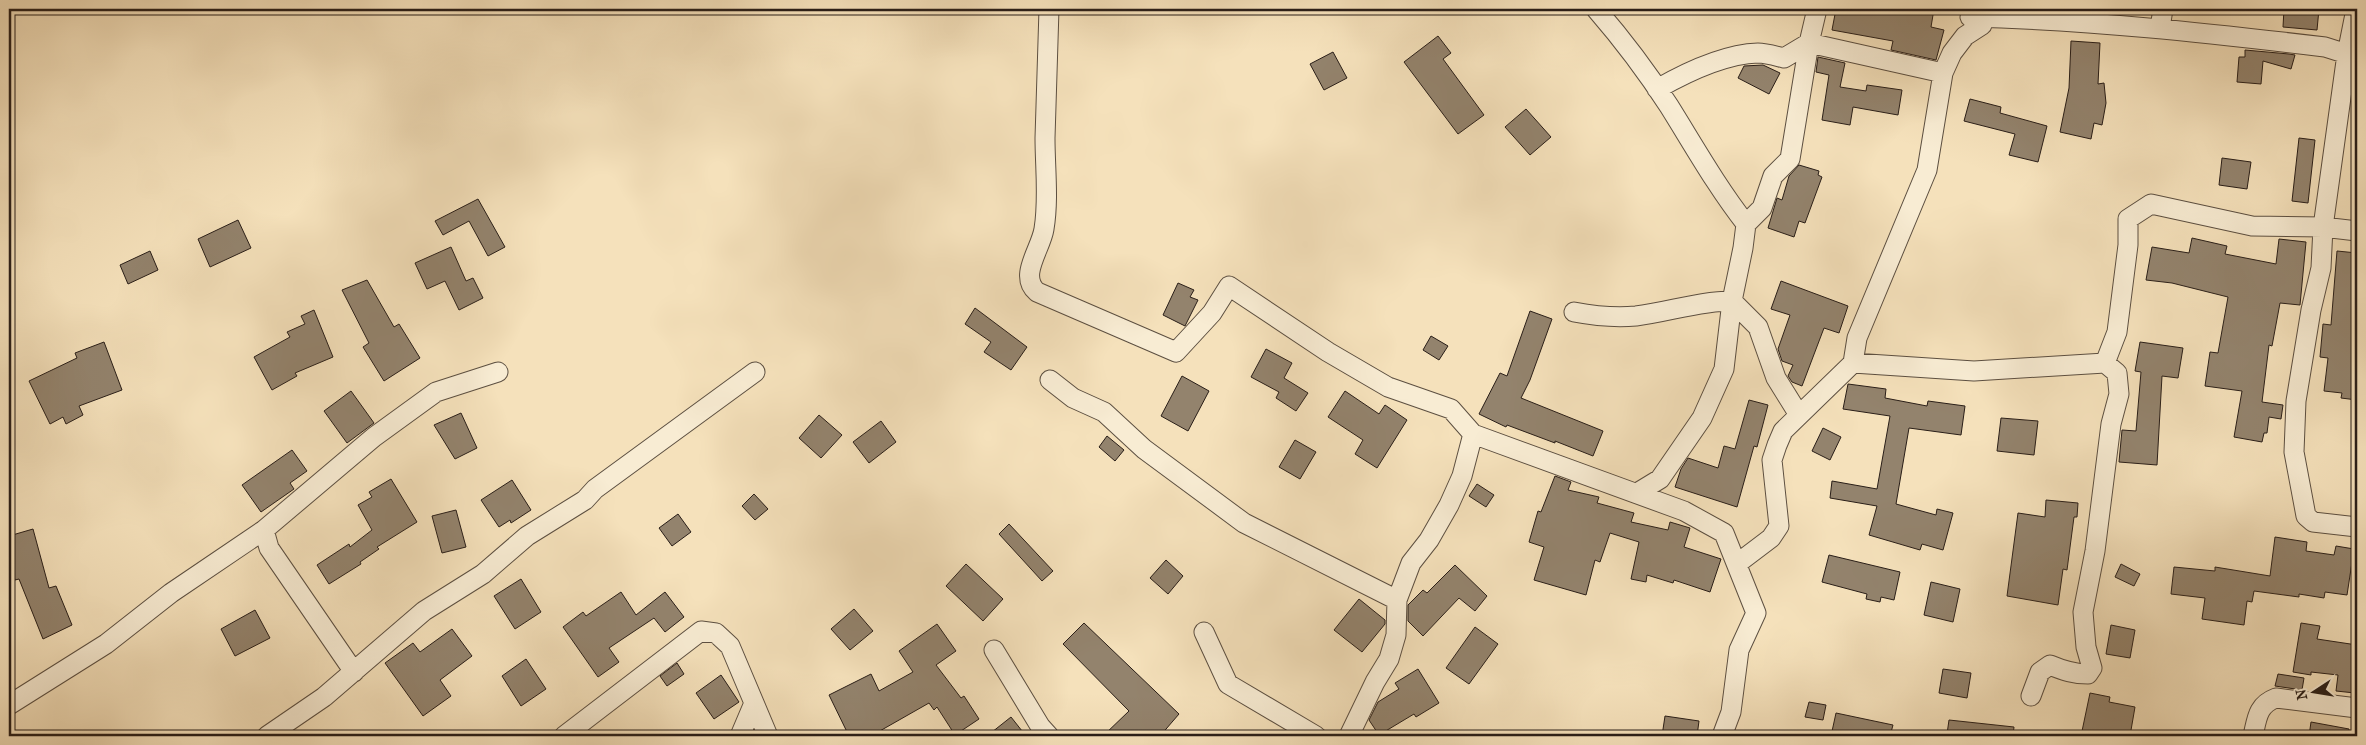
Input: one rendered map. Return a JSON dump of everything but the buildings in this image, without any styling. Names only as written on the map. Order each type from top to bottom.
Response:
[{"type":"street","points":[[1049,9],[1045,221],[1044,230],[1028,277],[1031,286],[1037,292],[1176,352],[1212,313],[1229,286],[1328,352],[1388,387],[1451,409],[1473,434],[1684,511],[1724,533],[1738,563],[1756,613],[1739,650],[1731,712],[1722,736]]},
{"type":"street","points":[[1596,9],[1623,40],[1657,89],[1711,175],[1746,224]]},
{"type":"street","points":[[1637,493],[1660,479],[1702,418],[1724,369],[1732,301],[1746,224],[1762,208],[1773,176],[1790,160],[1809,43],[1817,9]]},
{"type":"street","points":[[2160,28],[2163,9]]},
{"type":"street","points":[[2356,9],[2347,54],[2323,227],[2321,268],[2311,310],[2296,400],[2294,452],[2306,516],[2313,522],[2357,527]]},
{"type":"street","points":[[1971,13],[2160,28],[2325,47],[2347,54]]},
{"type":"street","points":[[1738,563],[1771,538],[1779,526],[1772,460],[1783,432],[1853,362],[1856,338],[1927,170],[1943,73],[1952,53],[1966,36],[1982,25],[1971,13]]},
{"type":"street","points":[[1657,89],[1684,74],[1727,59],[1758,53],[1784,58],[1809,43],[1943,73]]},
{"type":"street","points":[[2105,363],[2117,332],[2128,245],[2128,219],[2151,204],[2252,226],[2323,227],[2357,231]]},
{"type":"street","points":[[1574,312],[1601,317],[1636,316],[1707,301],[1732,301],[1758,326],[1776,378],[1799,415]]},
{"type":"street","points":[[1853,362],[1974,371],[2105,363],[2116,373],[2118,394],[2111,424],[2095,551],[2083,612],[2086,648],[2092,668],[2088,674],[2076,674],[2067,673],[2050,665],[2040,672],[2032,696]]},
{"type":"street","points":[[9,705],[106,644],[171,593],[264,530],[374,436],[436,392],[498,372]]},
{"type":"street","points":[[267,736],[324,698],[424,611],[483,574],[527,536],[585,500],[595,489],[756,372]]},
{"type":"street","points":[[1050,380],[1073,398],[1104,412],[1144,449],[1244,523],[1397,600]]},
{"type":"street","points":[[1349,736],[1374,682],[1388,659],[1396,635],[1397,600],[1411,563],[1434,531],[1462,476],[1473,434]]},
{"type":"street","points":[[264,530],[269,548],[354,672]]},
{"type":"street","points":[[564,736],[701,631],[716,633],[730,646],[768,736]]},
{"type":"street","points":[[1204,632],[1228,684],[1316,736]]},
{"type":"street","points":[[994,650],[1040,726],[1049,736]]},
{"type":"street","points":[[2253,736],[2259,709],[2266,702],[2276,698],[2357,708]]},
{"type":"street","points":[[740,736],[754,703]]}]
